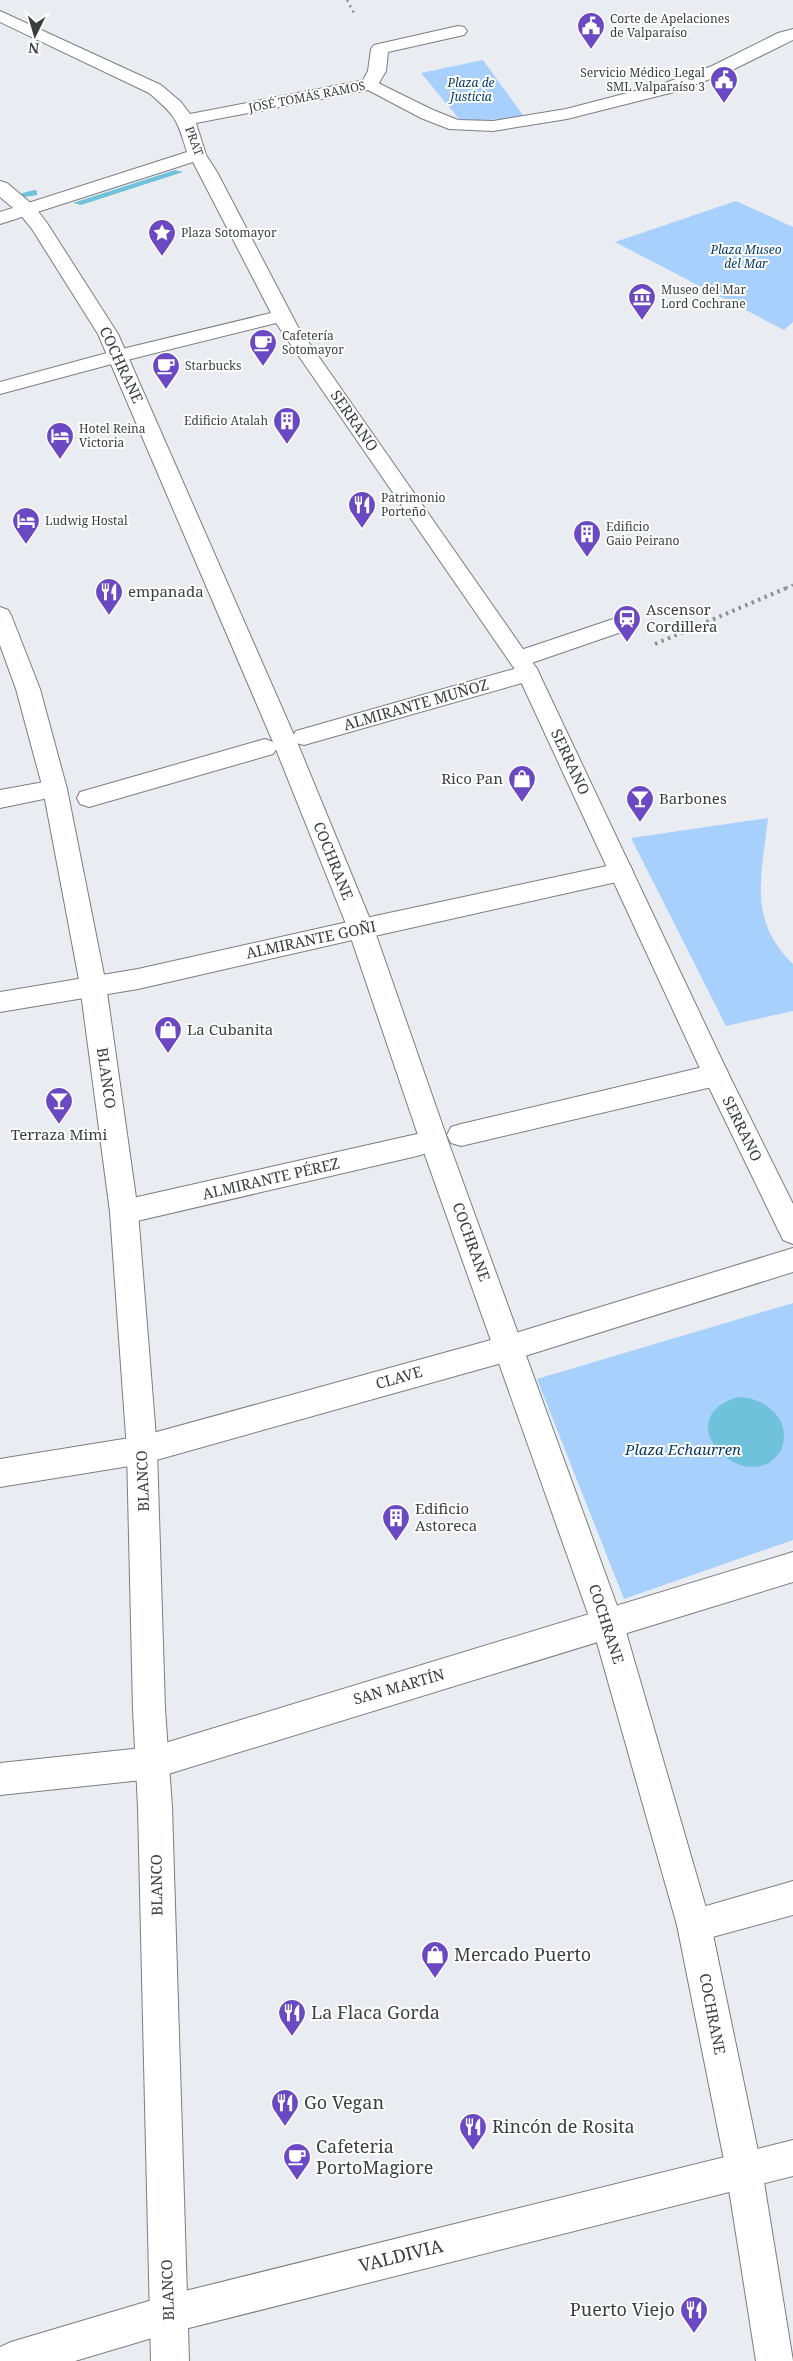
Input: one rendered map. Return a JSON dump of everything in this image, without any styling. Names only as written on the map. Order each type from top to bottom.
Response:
[{"type":"street","name":"PRAT","points":[[0,16],[155,89],[176,106],[186,120],[197,155],[208,172],[285,321]]},
{"type":"street","points":[[370,84],[377,71],[380,49],[458,31]]},
{"type":"street","name":"JOSÉ TOMÁS RAMOS","points":[[186,120],[370,84],[427,114],[455,125],[493,126],[567,114],[668,88],[718,70],[793,34]]},
{"type":"street","points":[[0,218],[197,155]]},
{"type":"street","name":"COCHRANE","points":[[0,187],[26,209],[57,252],[108,334],[281,733],[361,929],[608,1625],[694,1925],[744,2170],[775,2361]]},
{"type":"street","points":[[0,388],[118,356],[285,321]]},
{"type":"street","name":"SERRANO","points":[[285,321],[524,666],[716,1075],[793,1232]]},
{"type":"street","name":"BLANCO","points":[[0,615],[28,689],[55,789],[93,986],[124,1212],[142,1450],[155,1806],[170,2361]]},
{"type":"street","name":"ALMIRANTE MUÑOZ","points":[[304,737],[524,666],[624,623]]},
{"type":"street","points":[[89,798],[265,748]]},
{"type":"street","points":[[0,799],[55,789]]},
{"type":"street","name":"ALMIRANTE GOÑI","points":[[0,1002],[138,979],[621,872]]},
{"type":"street","points":[[461,1134],[716,1075]]},
{"type":"street","name":"ALMIRANTE PÉREZ","points":[[124,1212],[417,1145]]},
{"type":"street","name":"CLAVE","points":[[0,1473],[142,1450],[509,1348],[793,1260]]},
{"type":"street","name":"SAN MARTÍN","points":[[0,1779],[152,1763],[238,1735],[608,1625],[793,1567]]},
{"type":"street","points":[[694,1925],[793,1898]]},
{"type":"street","name":"VALDIVIA","points":[[11,2361],[169,2314],[793,2158]]},
{"type":"green space","name":"Plaza de Justicia","points":[[483,60],[525,118],[461,121],[421,73]]},
{"type":"green space","name":"Plaza Museo del Mar","points":[[736,201],[793,227],[793,322],[784,330],[615,242]]},
{"type":"green space","points":[[768,818],[761,878],[763,913],[769,931],[778,947],[793,964],[793,1011],[726,1026],[631,838]]},
{"type":"green space","name":"Plaza Echaurren","points":[[793,1303],[793,1540],[624,1599],[537,1379]]},
{"type":"shaded area","points":[[738,1397],[758,1401],[774,1412],[780,1420],[784,1439],[781,1450],[767,1464],[751,1467],[734,1462],[720,1452],[710,1438],[708,1422],[717,1408]]},
{"type":"waterway","points":[[78,203],[178,172]]},
{"type":"waterway","points":[[24,194],[34,193]]},
{"type":"railway","points":[[347,0],[355,15]]},
{"type":"railway","points":[[786,588],[793,585]]},
{"type":"railway","points":[[655,644],[789,587]]},
{"type":"place","name":"Corte de Apelaciones de Valparaíso","points":[[591,50]]},
{"type":"place","name":"Servicio Médico Legal SML Valparaíso 3","points":[[724,104]]},
{"type":"place","name":"Plaza Sotomayor","points":[[162,257]]},
{"type":"place","name":"Museo del Mar Lord Cochrane","points":[[642,321]]},
{"type":"place","name":"Cafetería Sotomayor","points":[[263,367]]},
{"type":"place","name":"Starbucks","points":[[166,390]]},
{"type":"place","name":"Edificio Atalah","points":[[287,445]]},
{"type":"place","name":"Hotel Reina Victoria","points":[[60,460]]},
{"type":"place","name":"Patrimonio Porteño","points":[[362,529]]},
{"type":"place","name":"Ludwig Hostal","points":[[26,545]]},
{"type":"place","name":"Edificio Gaio Peirano","points":[[587,558]]},
{"type":"place","name":"empanada","points":[[109,616]]},
{"type":"place","name":"Ascensor Cordillera","points":[[627,643]]},
{"type":"place","name":"Rico Pan","points":[[522,803]]},
{"type":"place","name":"Barbones","points":[[640,823]]},
{"type":"place","name":"La Cubanita","points":[[168,1054]]},
{"type":"place","name":"Terraza Mimi","points":[[59,1125]]},
{"type":"place","name":"Edificio Astoreca","points":[[396,1542]]},
{"type":"place","name":"Mercado Puerto","points":[[435,1979]]},
{"type":"place","name":"La Flaca Gorda","points":[[292,2037]]},
{"type":"place","name":"Go Vegan","points":[[285,2127]]},
{"type":"place","name":"Rincón de Rosita","points":[[473,2151]]},
{"type":"place","name":"Cafeteria PortoMagiore","points":[[297,2181]]},
{"type":"place","name":"Puerto Viejo","points":[[694,2334]]}]
